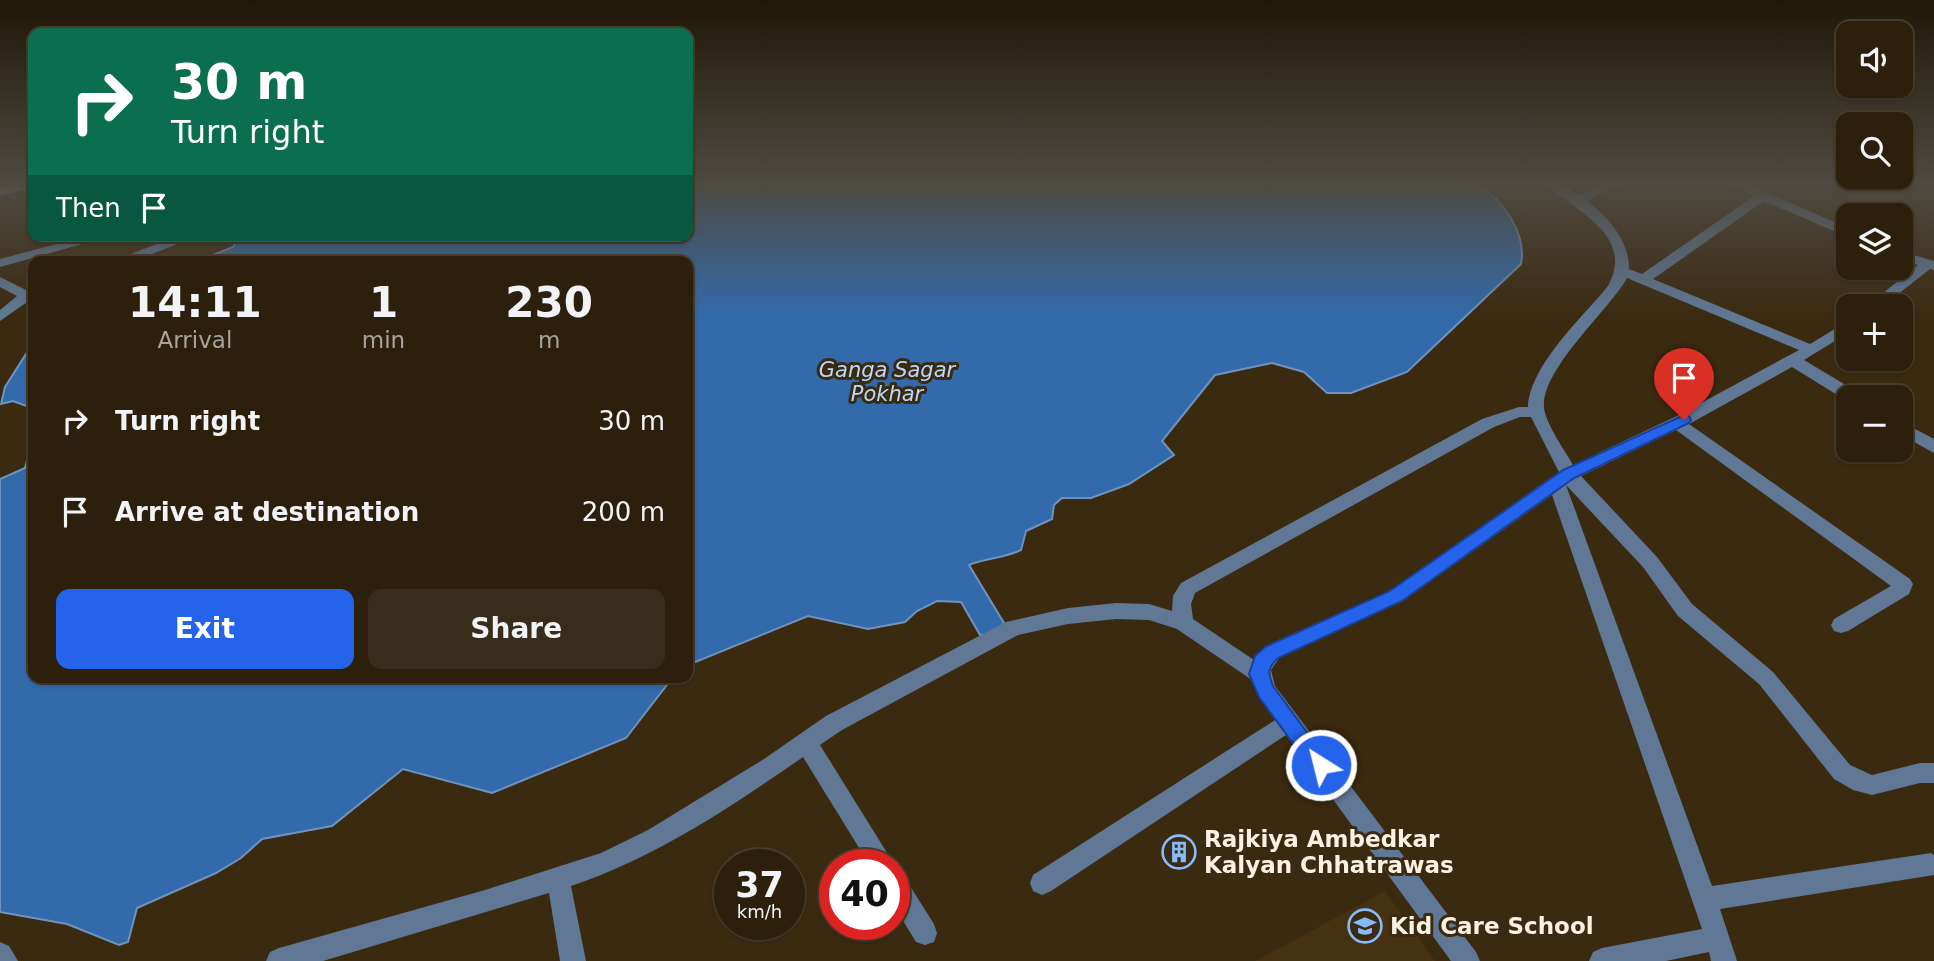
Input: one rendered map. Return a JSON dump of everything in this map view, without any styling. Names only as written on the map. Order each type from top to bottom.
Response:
[{"type":"street","points":[[1602,961],[1721,950],[1563,478],[1536,412],[1537,391],[1548,370],[1615,287],[1622,271],[1615,240],[1606,228]]},
{"type":"street","points":[[1644,279],[1716,228]]},
{"type":"street","points":[[0,263],[81,242]]},
{"type":"street","points":[[134,256],[174,242]]},
{"type":"street","points":[[1913,259],[1931,265]]},
{"type":"street","points":[[1891,294],[1931,265]]},
{"type":"street","points":[[1622,271],[1811,349]]},
{"type":"street","points":[[0,281],[26,293]]},
{"type":"street","points":[[0,295],[26,293]]},
{"type":"street","points":[[0,317],[26,293]]},
{"type":"street","points":[[1467,961],[1266,691],[1259,674],[1261,662],[1272,652],[1396,596],[1563,478],[1677,423],[1836,333]]},
{"type":"street","points":[[1792,360],[1836,387]]},
{"type":"street","points":[[1184,623],[1180,604],[1182,594],[1188,588],[1488,423],[1519,412],[1536,412]]},
{"type":"street","points":[[1677,423],[1903,584],[1902,589],[1842,625]]},
{"type":"street","points":[[1913,434],[1934,447]]},
{"type":"street","points":[[1563,478],[1650,562],[1685,610],[1766,678],[1842,772],[1861,783],[1872,785],[1933,772]]},
{"type":"street","points":[[279,961],[605,863],[656,838],[834,723],[1013,628],[1068,616],[1116,611],[1149,612],[1184,623],[1259,674]]},
{"type":"street","points":[[1042,883],[1289,722]]},
{"type":"street","points":[[806,742],[874,849]]},
{"type":"street","points":[[1705,899],[1931,865]]},
{"type":"street","points":[[558,878],[573,961]]},
{"type":"street","points":[[910,909],[925,933]]},
{"type":"street","points":[[0,955],[5,961]]},
{"type":"shaded area","name":"Kid Care School","points":[[1385,891],[1435,961],[1255,961]]},
{"type":"water","name":"Ganga Sagar Pokhar","points":[[693,228],[1515,228],[1522,252],[1521,264],[1407,372],[1351,393],[1327,393],[1304,372],[1272,363],[1215,375],[1162,441],[1174,455],[1129,484],[1091,498],[1062,498],[1054,505],[1052,519],[1026,531],[1021,550],[969,565],[1004,623],[996,635],[980,635],[961,602],[937,601],[917,611],[905,622],[868,629],[808,616],[693,663],[693,256],[210,256],[233,247],[236,242],[693,242]]},
{"type":"water","points":[[28,351],[28,407],[13,401],[1,404],[5,387]]},
{"type":"water","points":[[28,457],[28,683],[668,683],[626,738],[492,793],[403,769],[332,826],[262,839],[241,858],[216,873],[137,908],[128,942],[119,945],[67,924],[0,912],[0,479],[25,468]]},
{"type":"place","name":"Rajkiya Ambedkar Kalyan Chhatrawas","points":[[1179,852]]},
{"type":"place","name":"Kid Care School","points":[[1365,926]]},
{"type":"route","points":[[1321,765],[1266,691],[1259,674],[1261,662],[1272,652],[1396,596],[1569,474],[1684,420]]}]
